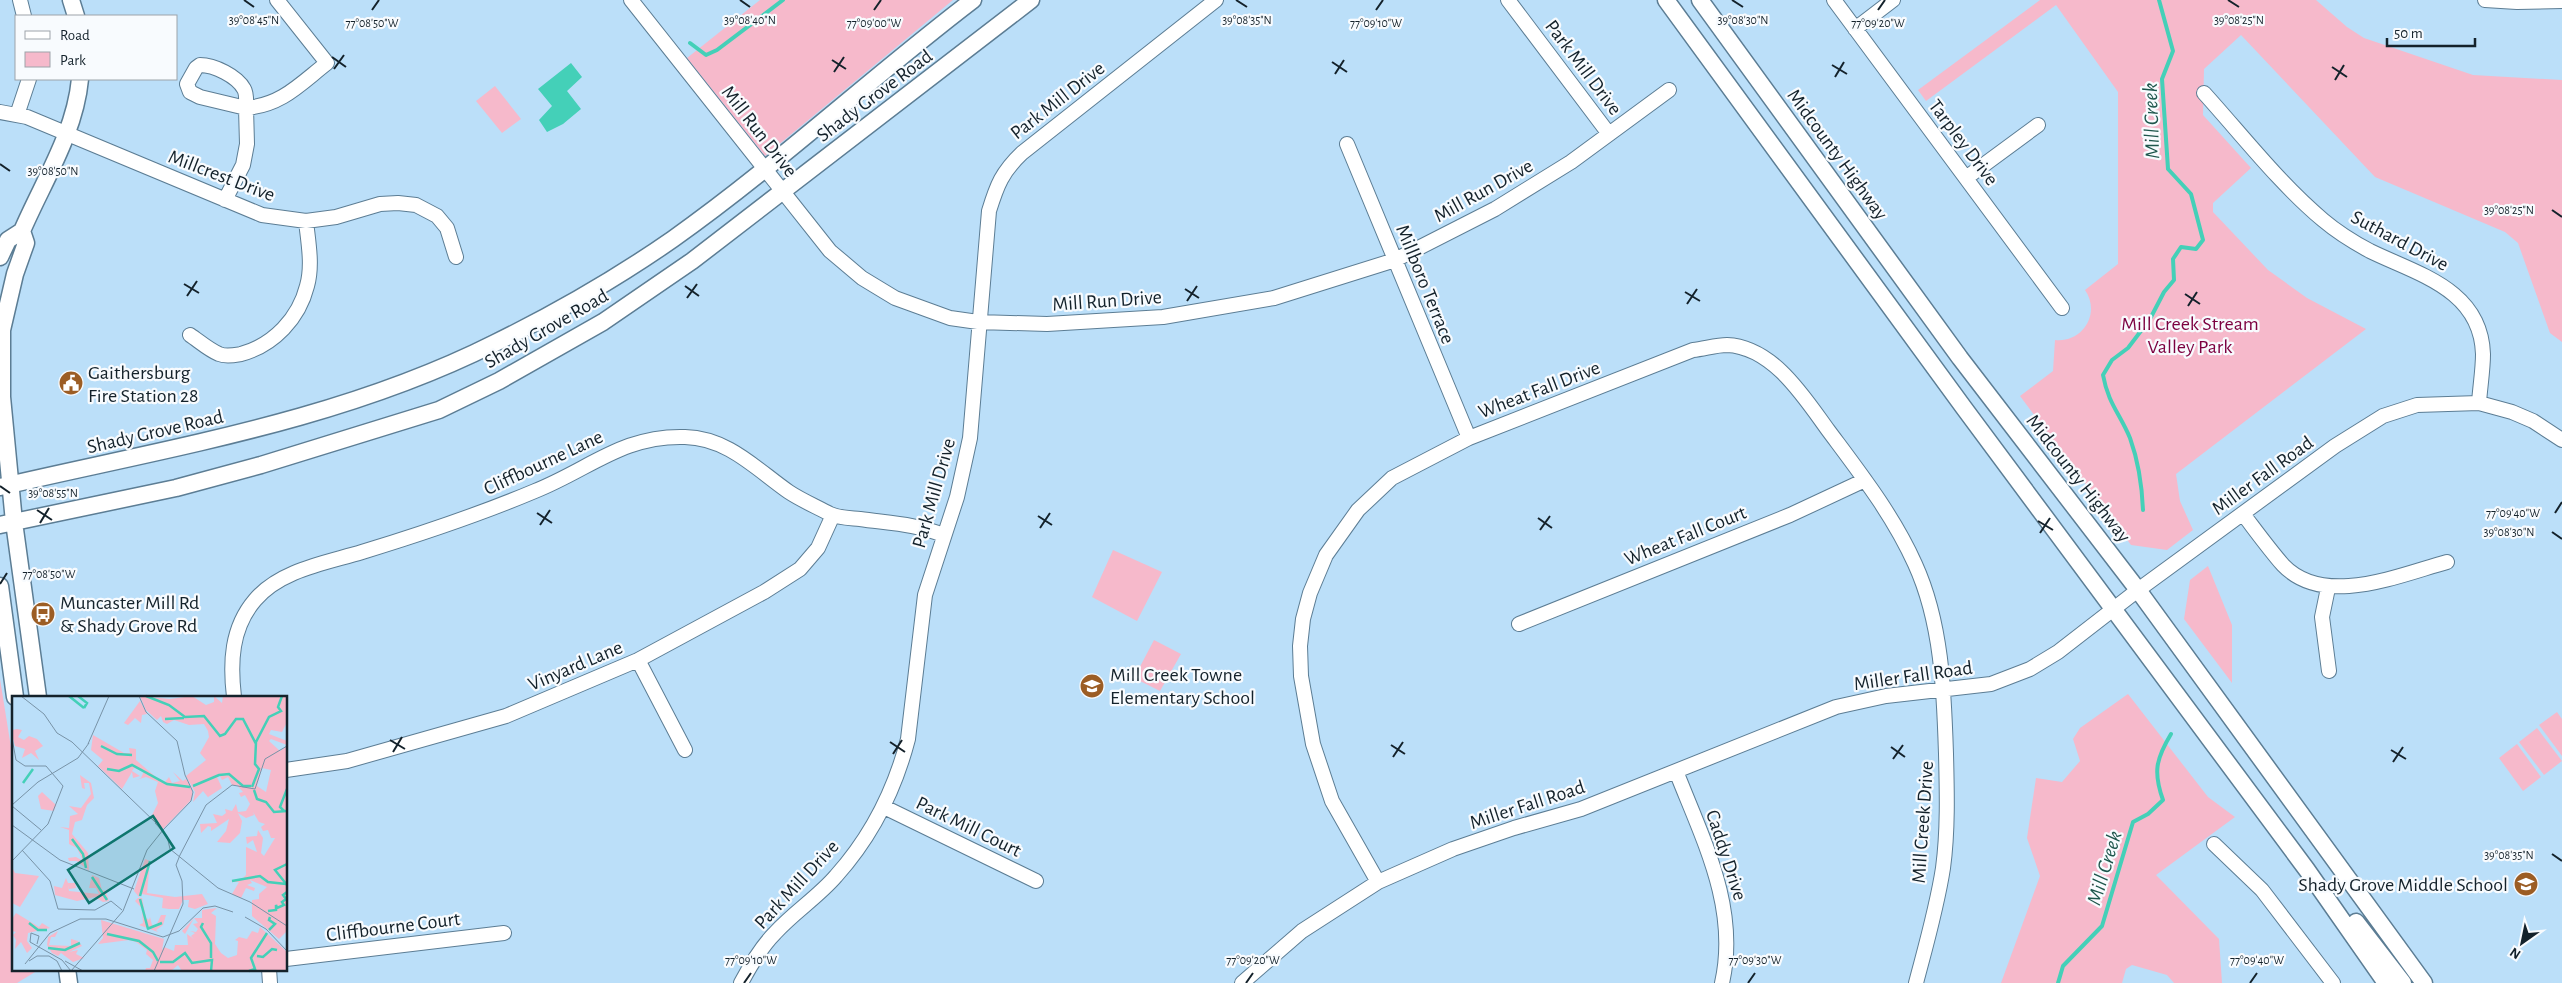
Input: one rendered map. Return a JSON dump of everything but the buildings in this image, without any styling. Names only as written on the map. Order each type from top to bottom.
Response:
[{"type":"main road","points":[[71,0],[76,15]]},
{"type":"main road","name":"Shady Grove Road","points":[[6,486],[234,436],[373,395],[432,372],[495,343],[592,290],[673,239],[764,168],[917,42],[973,0]]},
{"type":"main road","name":"Shady Grove Road","points":[[7,524],[176,488],[262,466],[439,410],[499,381],[603,322],[692,261],[1031,0]]},
{"type":"main road","points":[[1666,0],[2114,611],[2307,870],[2386,983]]},
{"type":"main road","name":"Midcounty Highway","points":[[1700,0],[1960,358],[2138,590],[2424,983]]},
{"type":"main road","points":[[0,257],[8,240],[22,231],[67,133],[79,96],[80,80]]},
{"type":"main road","points":[[22,231],[26,243],[15,274],[2,330],[2,397],[7,524],[38,696]]},
{"type":"main road","points":[[0,586],[15,696]]},
{"type":"main road","points":[[2307,870],[2326,882],[2403,983]]},
{"type":"main road","points":[[67,970],[69,983]]},
{"type":"street","points":[[20,0],[24,15]]},
{"type":"street","points":[[225,200],[243,165],[247,144],[246,108],[265,107],[280,100],[327,63],[277,0]]},
{"type":"street","name":"Mill Run Drive","points":[[630,0],[830,251],[862,278],[895,298],[950,318],[978,322],[1047,324],[1163,317],[1274,298],[1395,260],[1495,210],[1571,162],[1669,90]]},
{"type":"street","name":"Park Mill Drive","points":[[742,983],[749,968],[774,933],[836,877],[884,806],[902,761],[908,739],[925,595],[943,535],[957,497],[970,438],[978,322],[989,211],[998,184],[1007,167],[1022,153],[1216,0]]},
{"type":"street","name":"Park Mill Drive","points":[[1508,0],[1609,134]]},
{"type":"street","name":"Tarpley Drive","points":[[1834,0],[2062,308]]},
{"type":"street","points":[[1855,29],[1893,0]]},
{"type":"street","points":[[2486,0],[2517,2],[2562,1]]},
{"type":"street","points":[[17,115],[29,80]]},
{"type":"street","name":"Suthard Drive","points":[[2204,93],[2323,220],[2368,250],[2435,280],[2451,290],[2476,323],[2483,353],[2479,403]]},
{"type":"street","name":"Millcrest Drive","points":[[0,112],[17,115],[67,133],[262,215],[306,221],[336,217],[380,204],[416,205],[438,216],[447,228],[456,257]]},
{"type":"street","points":[[1966,178],[2038,125]]},
{"type":"street","name":"Millboro Terrace","points":[[1347,144],[1469,438]]},
{"type":"street","points":[[190,335],[219,355],[232,356],[254,350],[269,342],[292,320],[308,285],[309,265],[306,221]]},
{"type":"street","name":"Wheat Fall Drive","points":[[1378,882],[1332,801],[1313,744],[1301,676],[1300,646],[1304,619],[1310,592],[1326,555],[1358,510],[1392,478],[1469,438],[1693,350],[1725,345],[1738,347],[1769,361],[1795,385],[1865,480],[1892,519],[1916,565],[1933,616],[1944,691]]},
{"type":"street","name":"Miller Fall Road","points":[[1242,983],[1302,931],[1378,882],[1453,850],[1514,828],[1581,809],[1836,707],[1886,696],[1944,691],[1990,684],[2030,669],[2114,611],[2138,590],[2335,446],[2383,416],[2417,405],[2479,403],[2512,412],[2533,421],[2562,440]]},
{"type":"street","name":"Cliffbourne Lane","points":[[234,696],[233,646],[239,625],[255,599],[287,575],[452,524],[538,490],[630,444],[653,438],[687,437],[708,440],[740,454],[790,493],[833,515],[928,529],[943,535]]},
{"type":"street","name":"Wheat Fall Court","points":[[1519,624],[1790,514],[1865,480]]},
{"type":"street","points":[[2243,514],[2284,566],[2300,576],[2328,588],[2363,585],[2448,562]]},
{"type":"street","name":"Vinyard Lane","points":[[288,770],[347,761],[506,716],[638,660],[764,592],[800,570],[818,548],[833,515]]},
{"type":"street","points":[[2328,588],[2322,617],[2329,672]]},
{"type":"street","points":[[638,660],[685,750]]},
{"type":"street","name":"Mill Creek Drive","points":[[1916,983],[1930,932],[1943,868],[1948,801],[1944,691]]},
{"type":"street","name":"Caddy Drive","points":[[1676,771],[1716,870],[1726,916],[1727,960],[1722,983]]},
{"type":"street","name":"Park Mill Court","points":[[884,806],[1036,881]]},
{"type":"street","points":[[2214,844],[2262,890],[2333,983]]},
{"type":"street","name":"Cliffbourne Court","points":[[288,959],[504,933]]},
{"type":"street","points":[[269,970],[270,983]]},
{"type":"green space","points":[[760,0],[953,0],[765,156],[687,58]]},
{"type":"green space","name":"Mill Creek Stream Valley Park","points":[[2040,0],[2316,0],[2347,27],[2364,38],[2473,75],[2562,80],[2562,342],[2550,333],[2518,243],[2505,232],[2375,177],[2241,35],[2204,69],[2203,115],[2251,168],[2213,203],[2213,212],[2268,270],[2307,298],[2366,329],[2176,474],[2180,501],[2193,530],[2167,550],[2131,545],[2020,396],[2053,371],[2055,340],[2065,340],[2074,337],[2081,332],[2090,317],[2091,308],[2085,290],[2118,264],[2118,92],[2056,5],[1926,101],[1918,90]]},
{"type":"green space","points":[[495,86],[521,119],[502,133],[476,101]]},
{"type":"green space","points":[[1113,550],[1162,572],[1137,621],[1092,597]]},
{"type":"green space","points":[[2208,566],[2232,625],[2232,683],[2184,619],[2190,580]]},
{"type":"green space","points":[[1154,640],[1181,654],[1160,691],[1134,678]]},
{"type":"green space","points":[[0,679],[12,754],[12,970],[38,970],[17,983],[0,983]]},
{"type":"green space","points":[[2128,694],[2208,797],[2235,817],[2156,875],[2219,939],[2222,983],[2174,983],[2167,975],[2132,965],[2126,969],[2122,983],[2001,983],[2040,876],[2027,838],[2036,778],[2062,782],[2080,761],[2073,739],[2080,728]]},
{"type":"green space","points":[[2557,712],[2562,719],[2562,756],[2539,725]]},
{"type":"green space","points":[[2537,728],[2562,761],[2544,775],[2519,742]]},
{"type":"green space","points":[[2517,744],[2541,777],[2523,791],[2499,758]]},
{"type":"shaded area","points":[[571,63],[582,77],[567,91],[581,109],[563,124],[547,132],[539,120],[552,106],[538,89]]},
{"type":"waterway","points":[[690,43],[706,55],[717,50],[783,0]]},
{"type":"waterway","name":"Mill Creek","points":[[2143,510],[2140,474],[2136,456],[2130,438],[2108,393],[2103,375],[2112,360],[2128,348],[2150,319],[2164,292],[2174,280],[2173,259],[2181,247],[2196,249],[2203,240],[2191,194],[2168,169],[2162,79],[2173,51],[2159,0]]},
{"type":"waterway","name":"Mill Creek","points":[[2058,983],[2063,966],[2102,926],[2133,822],[2148,814],[2163,800],[2157,773],[2159,758],[2171,734]]},
{"type":"place","name":"Gaithersburg Fire Station 28","points":[[71,383]]},
{"type":"place","name":"Muncaster Mill Rd & Shady Grove Rd","points":[[43,614]]},
{"type":"place","name":"Mill Creek Towne Elementary School","points":[[1092,686]]},
{"type":"place","name":"Shady Grove Middle School","points":[[2526,884]]}]
